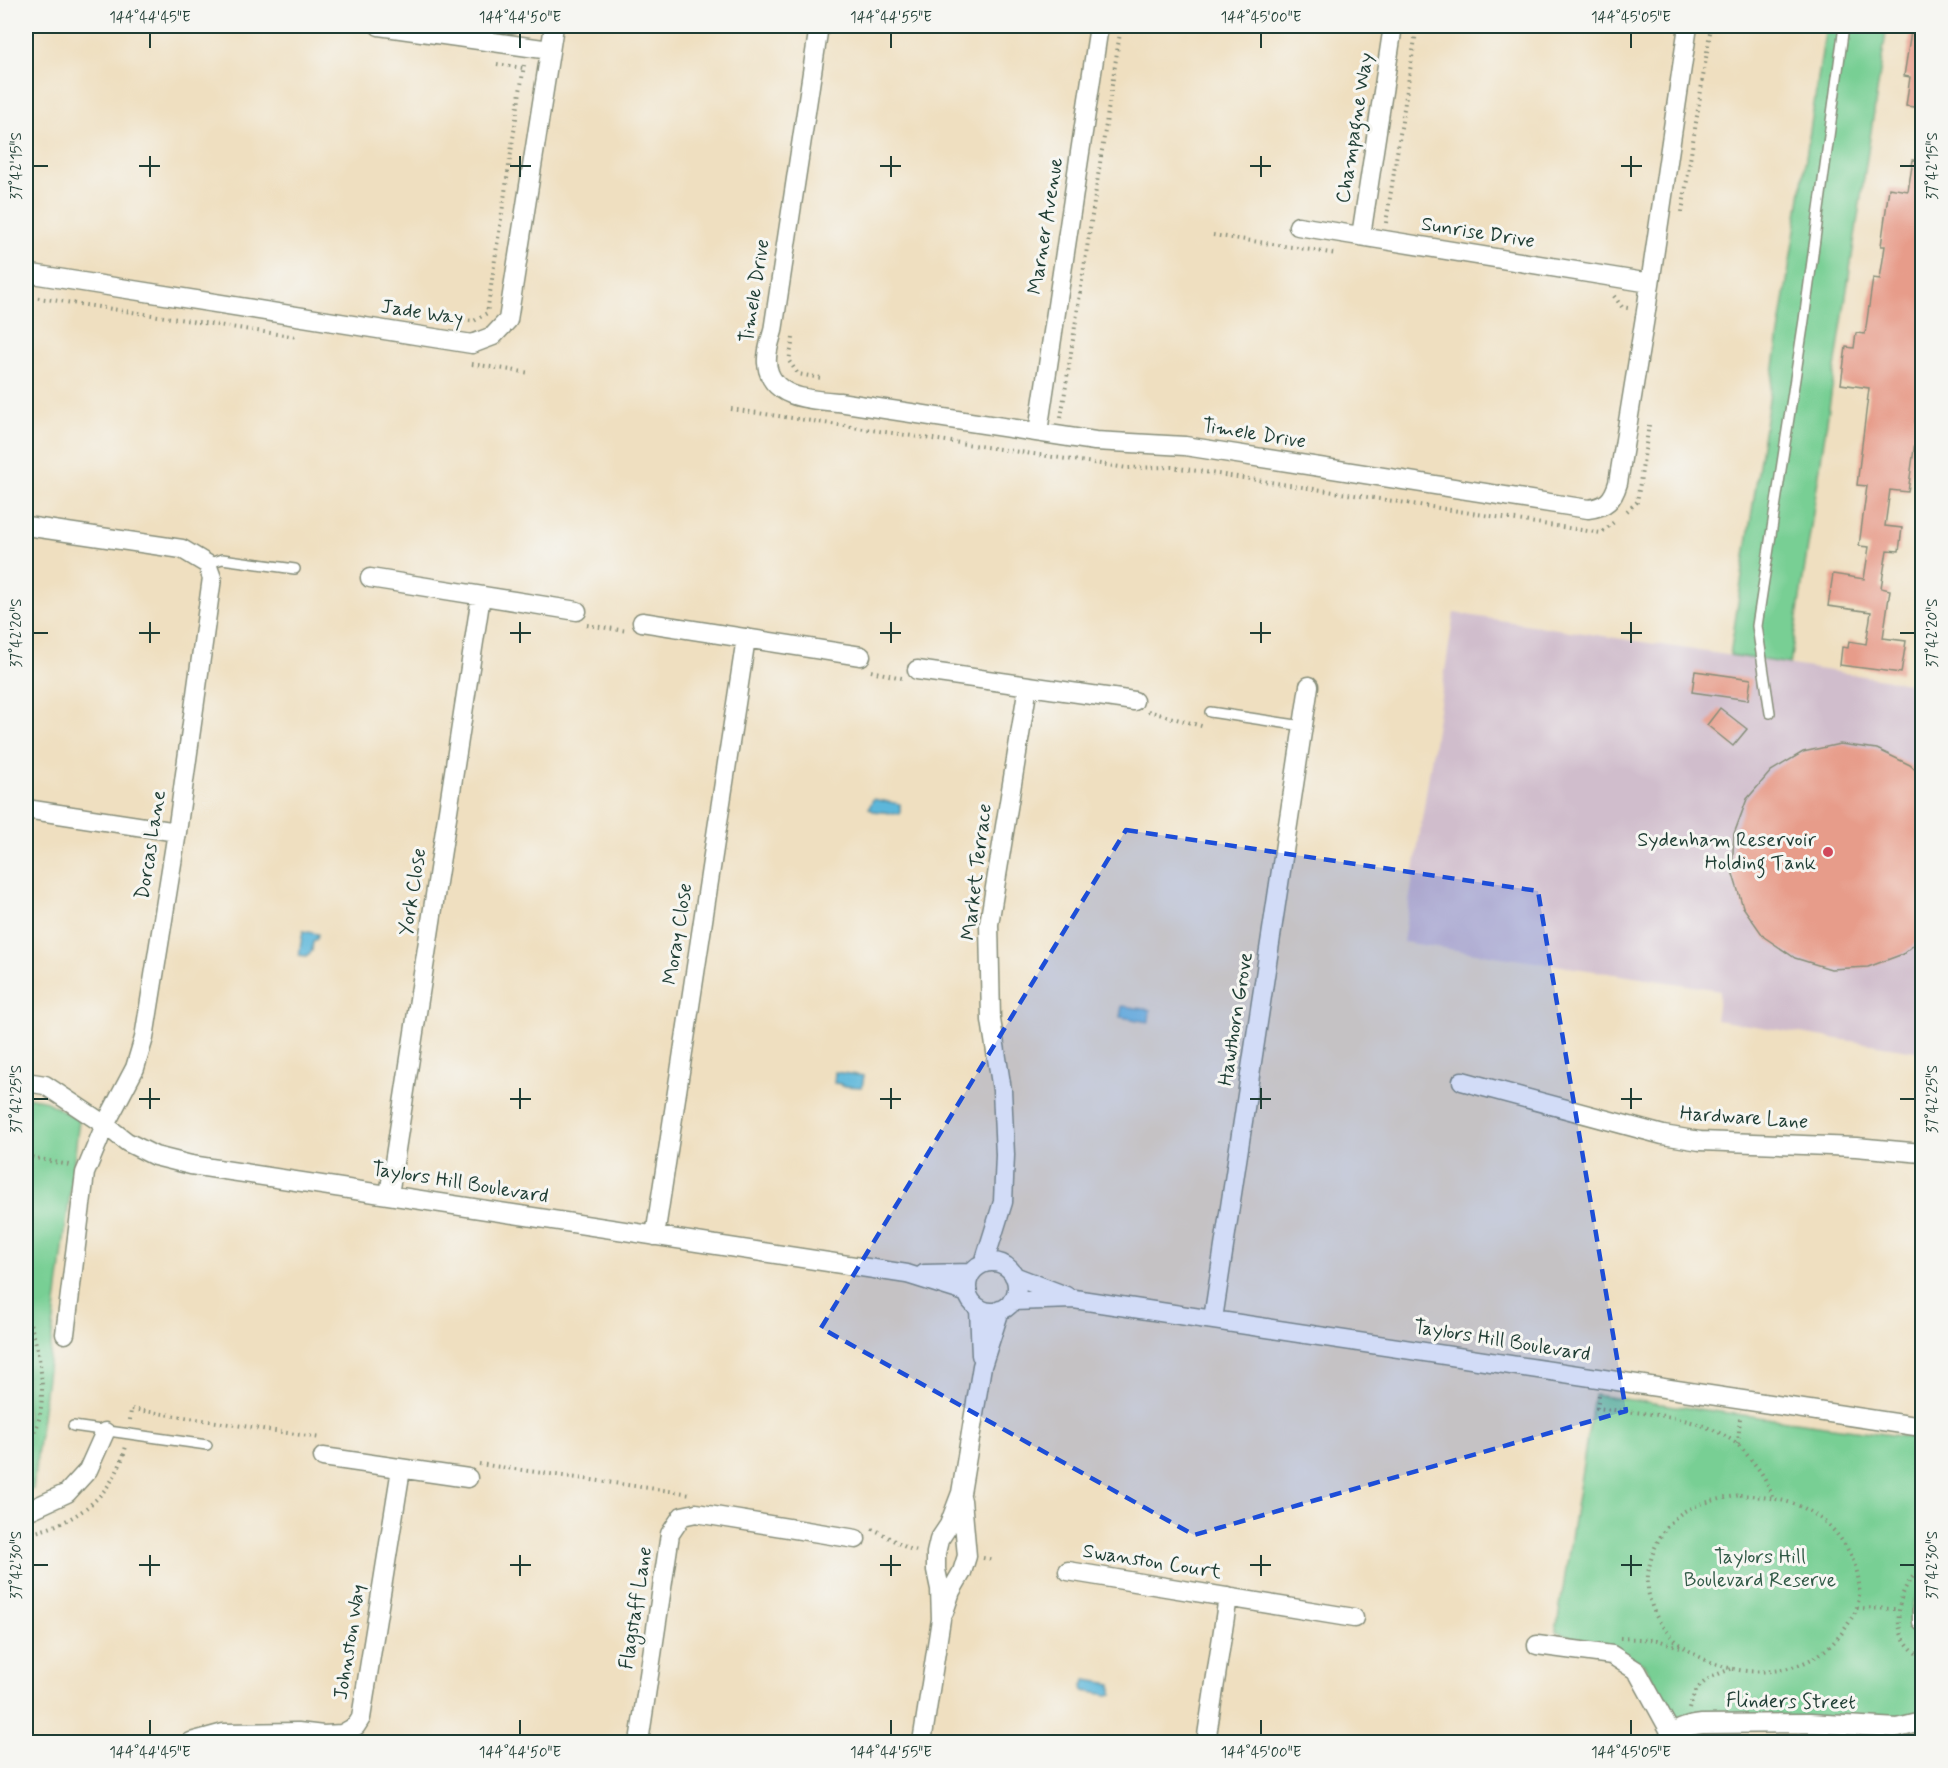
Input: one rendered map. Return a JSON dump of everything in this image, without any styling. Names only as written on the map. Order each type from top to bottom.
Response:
[{"type":"street","points":[[379,26],[550,50]]},
{"type":"street","name":"Jade Way","points":[[26,273],[472,344],[493,336],[508,320],[554,26]]},
{"type":"street","name":"Timele Drive","points":[[819,26],[773,331],[766,364],[773,380],[786,392],[803,399],[838,402],[1095,441],[1185,446],[1588,509],[1600,508],[1609,502],[1618,483],[1688,26]]},
{"type":"street","name":"Marner Avenue","points":[[1038,432],[1099,26]]},
{"type":"street","name":"Champagne Way","points":[[1361,236],[1393,26]]},
{"type":"street","name":"Sunrise Drive","points":[[1298,226],[1650,283]]},
{"type":"street","points":[[26,526],[182,549],[207,564]]},
{"type":"street","name":"Dorcas Lane","points":[[65,1334],[87,1170],[105,1125],[135,1068],[144,1038],[177,832],[212,578],[207,564]]},
{"type":"street","points":[[370,578],[577,611]]},
{"type":"street","name":"York Close","points":[[389,1195],[481,596]]},
{"type":"street","points":[[637,627],[746,639],[861,656]]},
{"type":"street","name":"Moray Close","points":[[655,1236],[746,639]]},
{"type":"street","points":[[918,670],[1134,701]]},
{"type":"street","name":"Market Terrace","points":[[1009,1270],[1002,1208],[1005,1155],[1002,1090],[991,1020],[989,924],[1028,686]]},
{"type":"street","name":"Hawthorn Grove","points":[[1213,1319],[1309,687]]},
{"type":"street","points":[[26,808],[177,832]]},
{"type":"street","name":"Hardware Lane","points":[[1462,1081],[1663,1135],[1700,1141],[1856,1147],[1923,1153]]},
{"type":"street","name":"Taylors Hill Boulevard","points":[[26,1082],[45,1085],[127,1142],[155,1156],[190,1165],[907,1274],[968,1293]]},
{"type":"street","name":"Market Terrace","points":[[978,1268],[1002,1208]]},
{"type":"street","points":[[982,1366],[1006,1306],[1017,1289],[1009,1270],[991,1262],[978,1268],[968,1279],[968,1293],[974,1304],[986,1311],[1006,1306]]},
{"type":"street","name":"Taylors Hill Boulevard","points":[[907,1274],[978,1268]]},
{"type":"street","name":"Taylors Hill Boulevard","points":[[1009,1270],[1074,1299]]},
{"type":"street","name":"Taylors Hill Boulevard","points":[[1006,1306],[1074,1299],[1923,1427]]},
{"type":"street","points":[[922,1743],[941,1619],[936,1553],[939,1540],[949,1525],[961,1493],[982,1366],[979,1308]]},
{"type":"street","points":[[26,1509],[32,1509],[67,1493],[88,1470],[105,1432]]},
{"type":"street","points":[[322,1457],[468,1478]]},
{"type":"street","name":"Johnston Way","points":[[191,1743],[224,1733],[342,1734],[356,1726],[361,1718],[401,1468]]},
{"type":"street","points":[[941,1619],[967,1556],[961,1493]]},
{"type":"street","name":"Flagstaff Lane","points":[[639,1743],[670,1534],[682,1516],[696,1513],[856,1539]]},
{"type":"street","name":"Swanston Court","points":[[1068,1571],[1354,1618]]},
{"type":"street","name":"Swanston Court","points":[[1206,1743],[1228,1597]]},
{"type":"street","points":[[1923,1610],[1923,1622]]},
{"type":"street","points":[[1537,1645],[1612,1655],[1637,1671],[1673,1734]]},
{"type":"street","name":"Flinders Street","points":[[1673,1734],[1701,1724],[1809,1723],[1898,1728],[1921,1725]]},
{"type":"lane","points":[[1770,713],[1757,626],[1804,320],[1844,26]]},
{"type":"lane","points":[[207,564],[222,559],[295,569]]},
{"type":"lane","points":[[1210,712],[1303,726]]},
{"type":"lane","points":[[74,1426],[207,1445]]},
{"type":"path","points":[[1055,457],[1121,26]]},
{"type":"path","points":[[1680,222],[1711,26]]},
{"type":"path","points":[[455,341],[458,319],[474,321],[487,313],[526,47]]},
{"type":"path","points":[[1604,295],[1615,296],[1622,307],[1646,311]]},
{"type":"path","points":[[26,296],[298,338]]},
{"type":"path","points":[[794,327],[789,361],[798,374],[821,378]]},
{"type":"path","points":[[463,363],[530,373]]},
{"type":"path","points":[[577,611],[575,623],[637,627]]},
{"type":"path","points":[[1134,701],[1132,709],[1150,711],[1197,725],[1220,729],[1223,714]]},
{"type":"path","points":[[26,1156],[57,1161],[87,1170]]},
{"type":"path","points":[[26,1313],[34,1332],[42,1390],[39,1421],[26,1449]]},
{"type":"path","points":[[1601,1379],[1597,1408],[1687,1420],[1711,1428],[1738,1444],[1765,1479],[1772,1497]]},
{"type":"path","points":[[1738,1444],[1741,1399]]},
{"type":"path","points":[[1740,1495],[1772,1497],[1814,1514],[1845,1543],[1854,1563],[1858,1584],[1857,1608],[1844,1632],[1812,1660],[1784,1669],[1761,1672],[1733,1669],[1699,1657],[1682,1648],[1663,1626],[1654,1612],[1649,1595],[1648,1568],[1656,1542],[1684,1512],[1716,1499],[1740,1495]]},
{"type":"path","points":[[1857,1608],[1899,1609]]},
{"type":"path","points":[[1673,1734],[1693,1694],[1709,1678],[1733,1669]]},
{"type":"highlighted area","points":[[1126,830],[1538,891],[1626,1411],[1194,1535],[821,1328]]},
{"type":"shaded area","points":[[1454,613],[1922,685],[1922,1052],[1716,1020],[1720,990],[1403,942]]},
{"type":"green space","points":[[1826,26],[1887,26],[1790,664],[1730,655]]},
{"type":"green space","points":[[26,1097],[43,1100],[79,1120],[33,1489],[26,1492]]},
{"type":"green space","name":"Taylors Hill Boulevard Reserve","points":[[1594,1395],[1922,1439],[1922,1587],[1913,1603],[1912,1617],[1922,1647],[1922,1710],[1909,1720],[1893,1721],[1674,1717],[1643,1663],[1618,1651],[1556,1632]]},
{"type":"water","points":[[873,799],[900,804],[900,814],[873,811],[869,808]]},
{"type":"water","points":[[303,931],[318,934],[317,939],[313,941],[312,951],[306,956],[299,955]]},
{"type":"water","points":[[1122,1006],[1150,1010],[1149,1022],[1120,1017]]},
{"type":"water","points":[[835,1072],[864,1076],[862,1087],[841,1086],[841,1084],[834,1083]]},
{"type":"water","points":[[1086,1680],[1112,1684],[1112,1694],[1084,1691],[1083,1685]]},
{"type":"building","points":[[1912,26],[1923,26],[1923,108],[1906,106],[1910,77],[1904,76]]},
{"type":"building","points":[[1913,160],[1923,161],[1923,386],[1921,386],[1915,422],[1919,422],[1908,492],[1890,490],[1885,526],[1902,528],[1899,551],[1887,550],[1881,588],[1890,590],[1883,638],[1906,641],[1901,673],[1840,665],[1842,647],[1848,648],[1849,641],[1866,644],[1871,612],[1828,606],[1833,574],[1864,579],[1869,547],[1859,546],[1867,486],[1857,485],[1869,388],[1841,384],[1846,347],[1854,348],[1856,333],[1865,334],[1873,278],[1880,279],[1885,246],[1881,246],[1889,188],[1908,191]]},
{"type":"building","points":[[1695,671],[1751,679],[1748,700],[1692,692]]},
{"type":"building","points":[[1720,708],[1747,729],[1733,746],[1707,725]]},
{"type":"building","name":"Sydenham Reservoir Holding Tank","points":[[1840,744],[1877,749],[1910,765],[1923,777],[1923,937],[1903,954],[1868,967],[1831,969],[1795,958],[1764,937],[1743,907],[1732,871],[1734,834],[1747,799],[1771,771],[1803,752]]},
{"type":"place","name":"Sydenham Reservoir Holding Tank","points":[[1828,852]]}]
